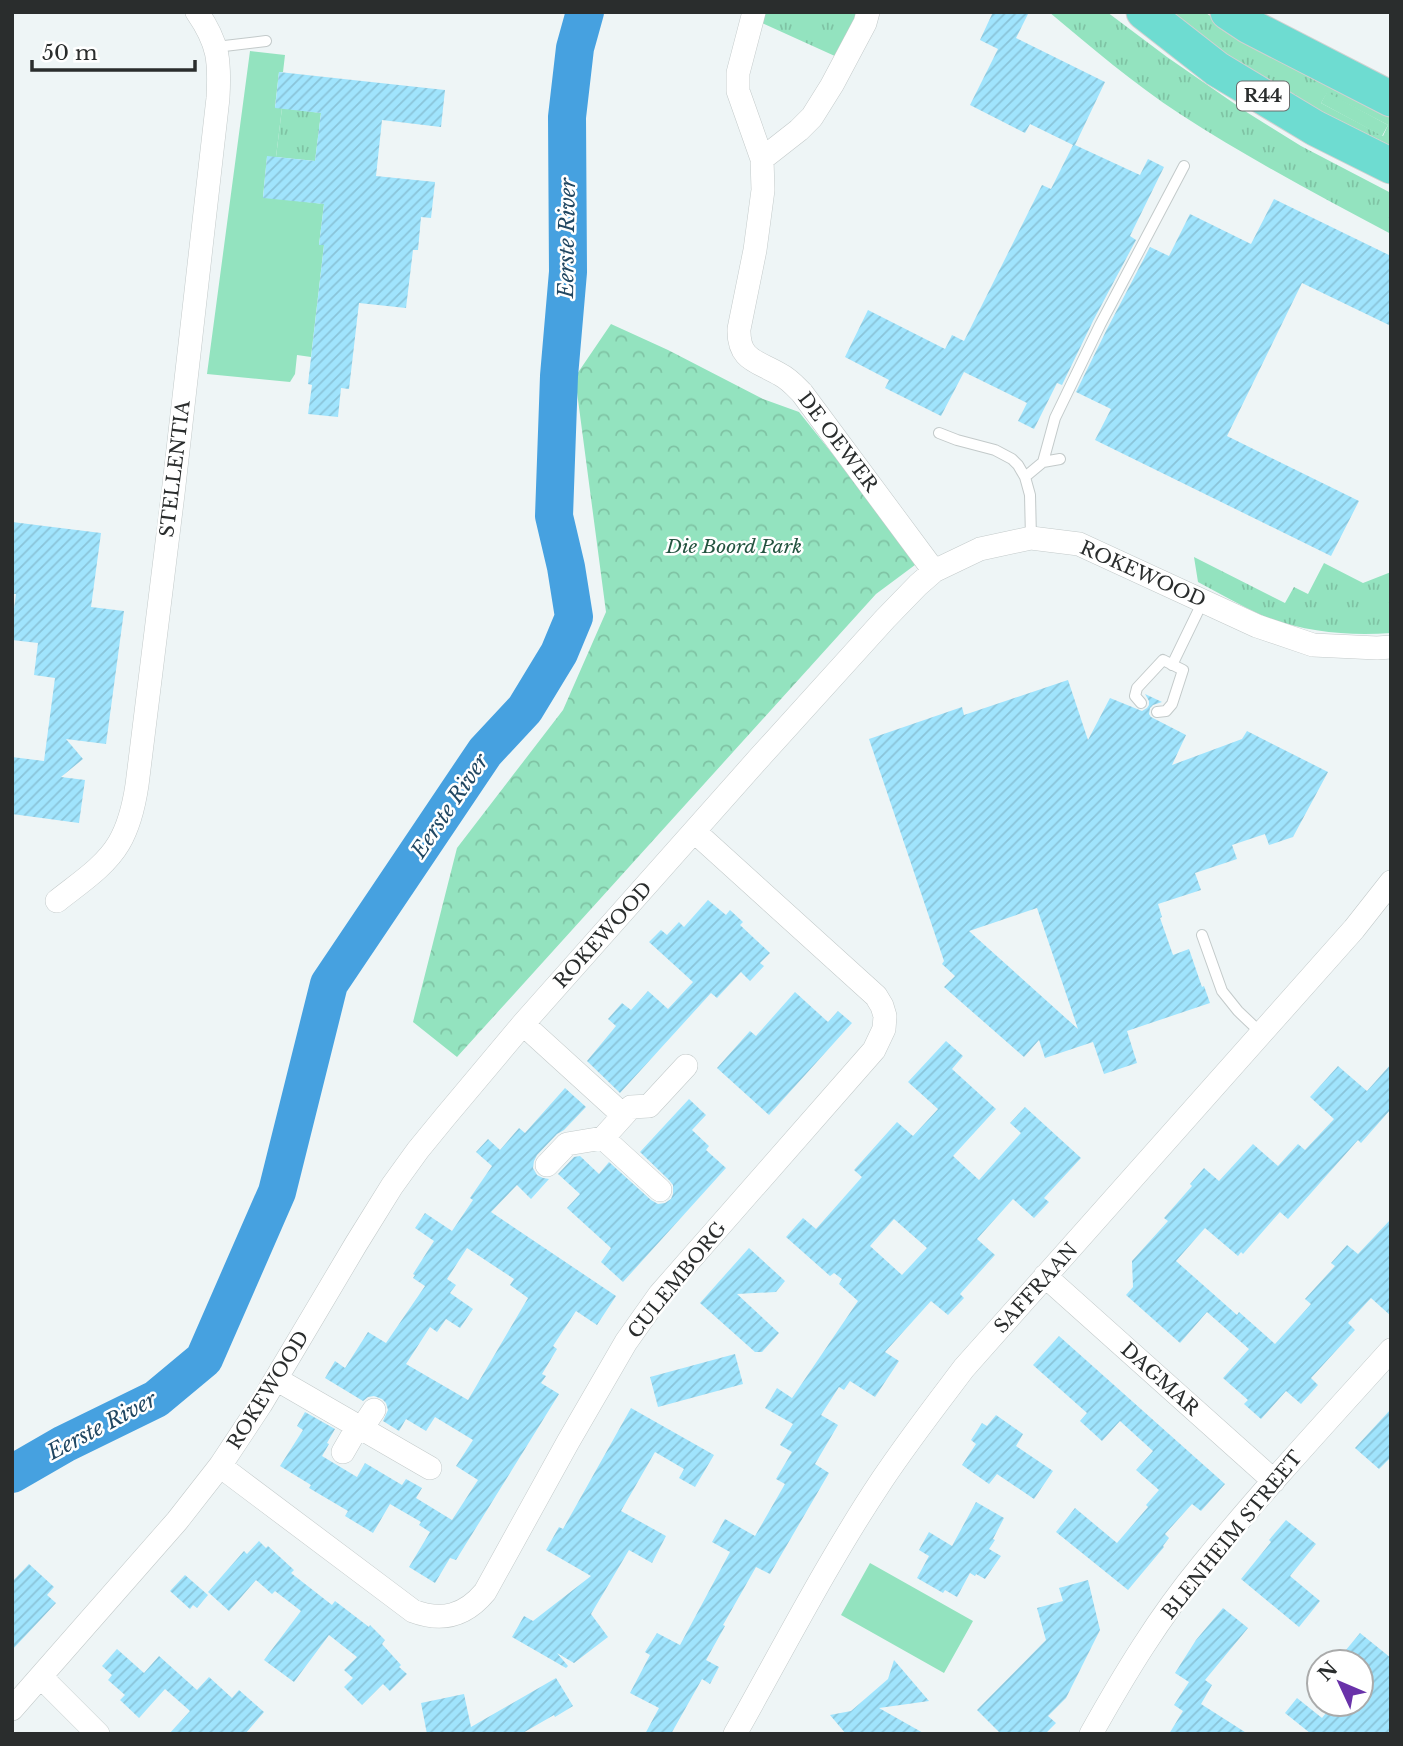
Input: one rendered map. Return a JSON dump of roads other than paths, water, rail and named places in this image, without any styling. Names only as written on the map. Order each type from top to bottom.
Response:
[{"type":"main road","name":"R44","points":[[1144,12],[1217,69],[1315,128],[1391,166]]},
{"type":"main road","points":[[1228,12],[1249,26],[1391,99]]},
{"type":"street","name":"STELLENTIA","points":[[57,901],[103,863],[118,844],[134,806],[218,98],[219,67],[216,47],[197,12]]},
{"type":"street","name":"DE OEWER","points":[[754,12],[738,73],[738,91],[762,159],[763,190],[739,339],[750,359],[782,375],[802,393],[934,571]]},
{"type":"street","points":[[762,159],[812,117],[832,85],[865,23],[868,12]]},
{"type":"street","name":"ROKEWOOD","points":[[12,1709],[177,1521],[220,1466],[393,1186],[444,1116],[760,757],[885,619],[934,571],[980,549],[1031,538],[1079,544],[1257,626],[1312,645],[1391,647]]},
{"type":"street","name":"CULEMBORG","points":[[220,1466],[414,1612],[426,1616],[453,1615],[466,1609],[485,1592],[626,1342],[660,1294],[844,1087],[874,1050],[884,1029],[885,1016],[876,996],[695,832]]},
{"type":"street","name":"SAFFRAAN","points":[[735,1734],[842,1542],[882,1479],[964,1368],[1354,929],[1391,881]]},
{"type":"street","points":[[523,1024],[624,1115]]},
{"type":"street","points":[[547,1165],[567,1144],[603,1138],[631,1107],[649,1106],[686,1066]]},
{"type":"street","points":[[603,1138],[660,1190]]},
{"type":"street","name":"DAGMAR","points":[[1045,1276],[1274,1481]]},
{"type":"street","name":"BLENHEIM STREET","points":[[1091,1734],[1146,1641],[1201,1566],[1391,1350]]},
{"type":"street","points":[[276,1378],[365,1422],[430,1468]]},
{"type":"street","points":[[343,1452],[365,1422]]},
{"type":"street","points":[[41,1677],[98,1734]]},
{"type":"lane","points":[[216,47],[266,41]]},
{"type":"lane","points":[[1043,462],[1055,418],[1100,325],[1184,166]]},
{"type":"lane","points":[[939,433],[995,450],[1018,465],[1030,495],[1031,538]]},
{"type":"lane","points":[[1025,477],[1043,462],[1060,459]]},
{"type":"lane","points":[[1157,712],[1166,711],[1172,704],[1173,665],[1203,601]]},
{"type":"lane","points":[[1140,704],[1135,696],[1137,688],[1173,665]]},
{"type":"lane","points":[[1202,935],[1222,991],[1261,1033]]},
{"type":"waterway","name":"Eerste River","points":[[12,1474],[64,1444],[156,1399],[204,1359],[277,1192],[329,984],[485,752],[525,709],[559,653],[574,617],[554,516],[559,376],[568,272],[567,117],[575,48],[585,12]]},
{"type":"park label","name":"Die Boord Park","points":[[734,546]]}]
